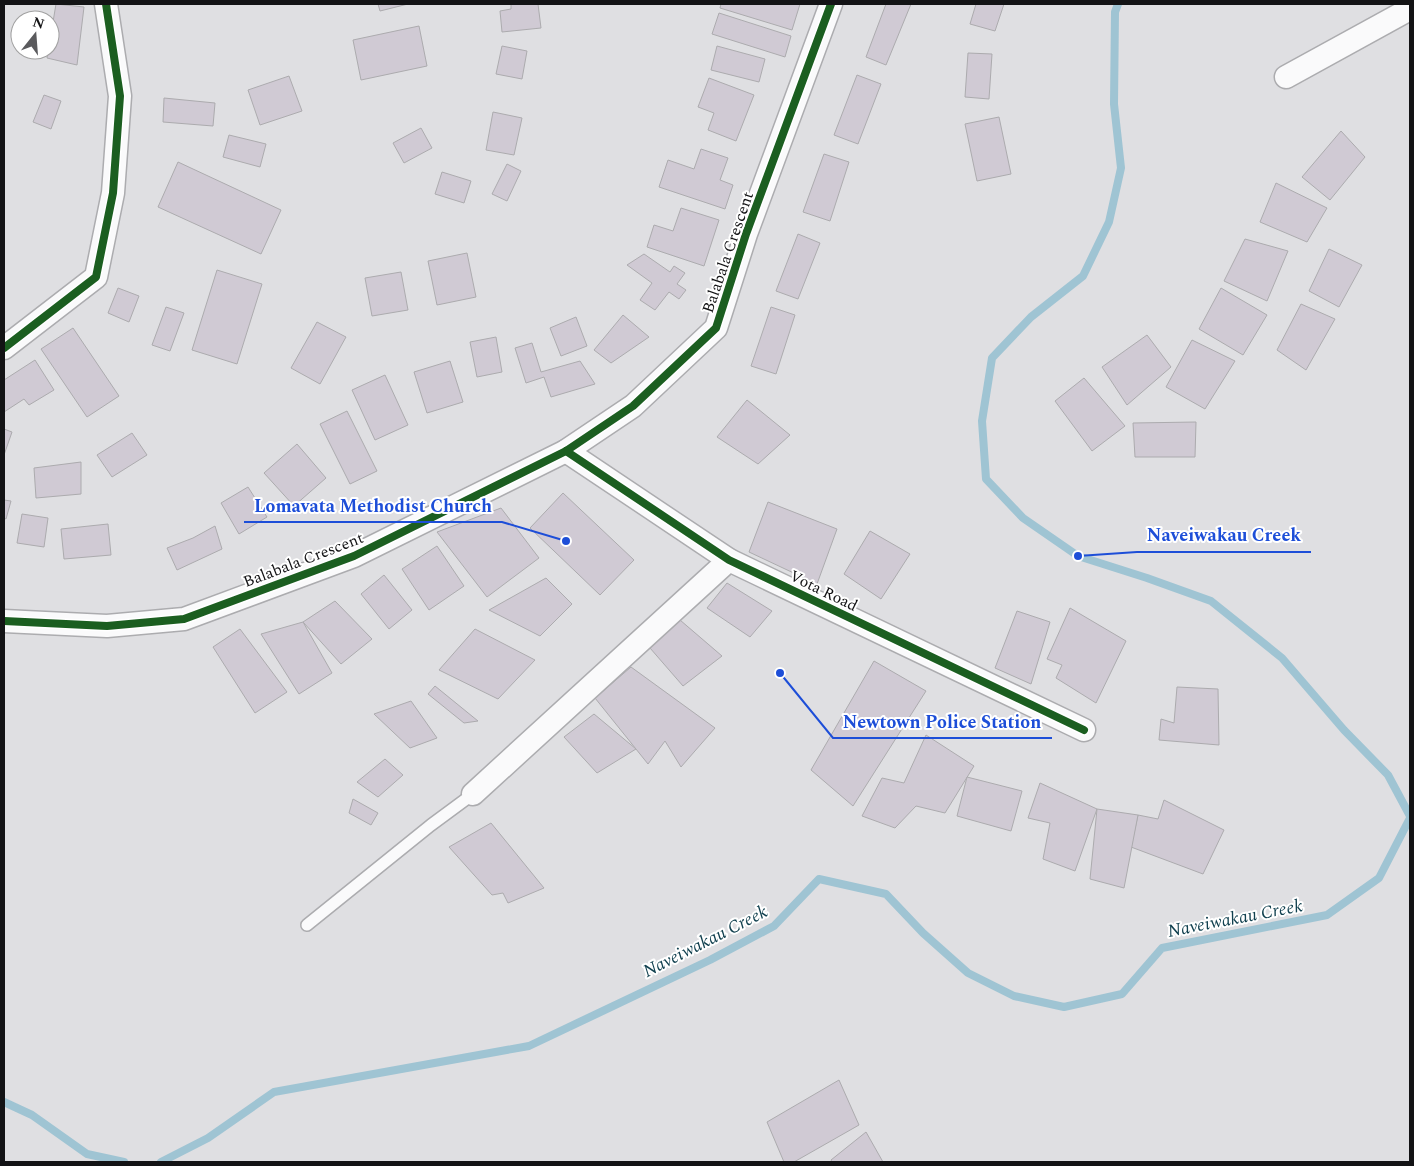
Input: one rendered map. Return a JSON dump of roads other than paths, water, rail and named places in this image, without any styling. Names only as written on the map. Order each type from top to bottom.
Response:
[{"type":"street","points":[[4,348],[96,277],[113,193],[120,96],[106,4]]},
{"type":"street","name":"Balabala Crescent","points":[[4,621],[107,626],[184,619],[354,556],[566,451],[633,406],[716,328],[746,234],[831,4]]},
{"type":"street","points":[[1286,77],[1410,9]]},
{"type":"street","name":"Vota Road","points":[[566,451],[729,560],[1084,730]]},
{"type":"street","points":[[473,794],[729,560]]},
{"type":"lane","points":[[307,924],[430,825],[473,794]]},
{"type":"waterway","name":"Naveiwakau Creek","points":[[1118,4],[1115,12],[1114,104],[1121,168],[1109,222],[1083,276],[1031,317],[992,358],[982,421],[986,479],[1023,518],[1078,556],[1211,601],[1282,658],[1344,730],[1388,775],[1410,816]]},
{"type":"waterway","name":"Naveiwakau Creek","points":[[161,1162],[208,1138],[274,1092],[529,1046],[710,960],[774,926],[819,879],[886,894],[923,933],[968,973],[1014,996],[1064,1007],[1122,994],[1162,948],[1327,915],[1379,878],[1410,818]]},
{"type":"waterway","name":"Naveiwakau Creek","points":[[4,1102],[32,1115],[87,1154],[124,1162]]},
{"type":"place","name":"Lomavata Methodist Church","points":[[566,541]]},
{"type":"place","name":"Naveiwakau Creek","points":[[1078,556]]},
{"type":"place","name":"Newtown Police Station","points":[[780,673]]}]
